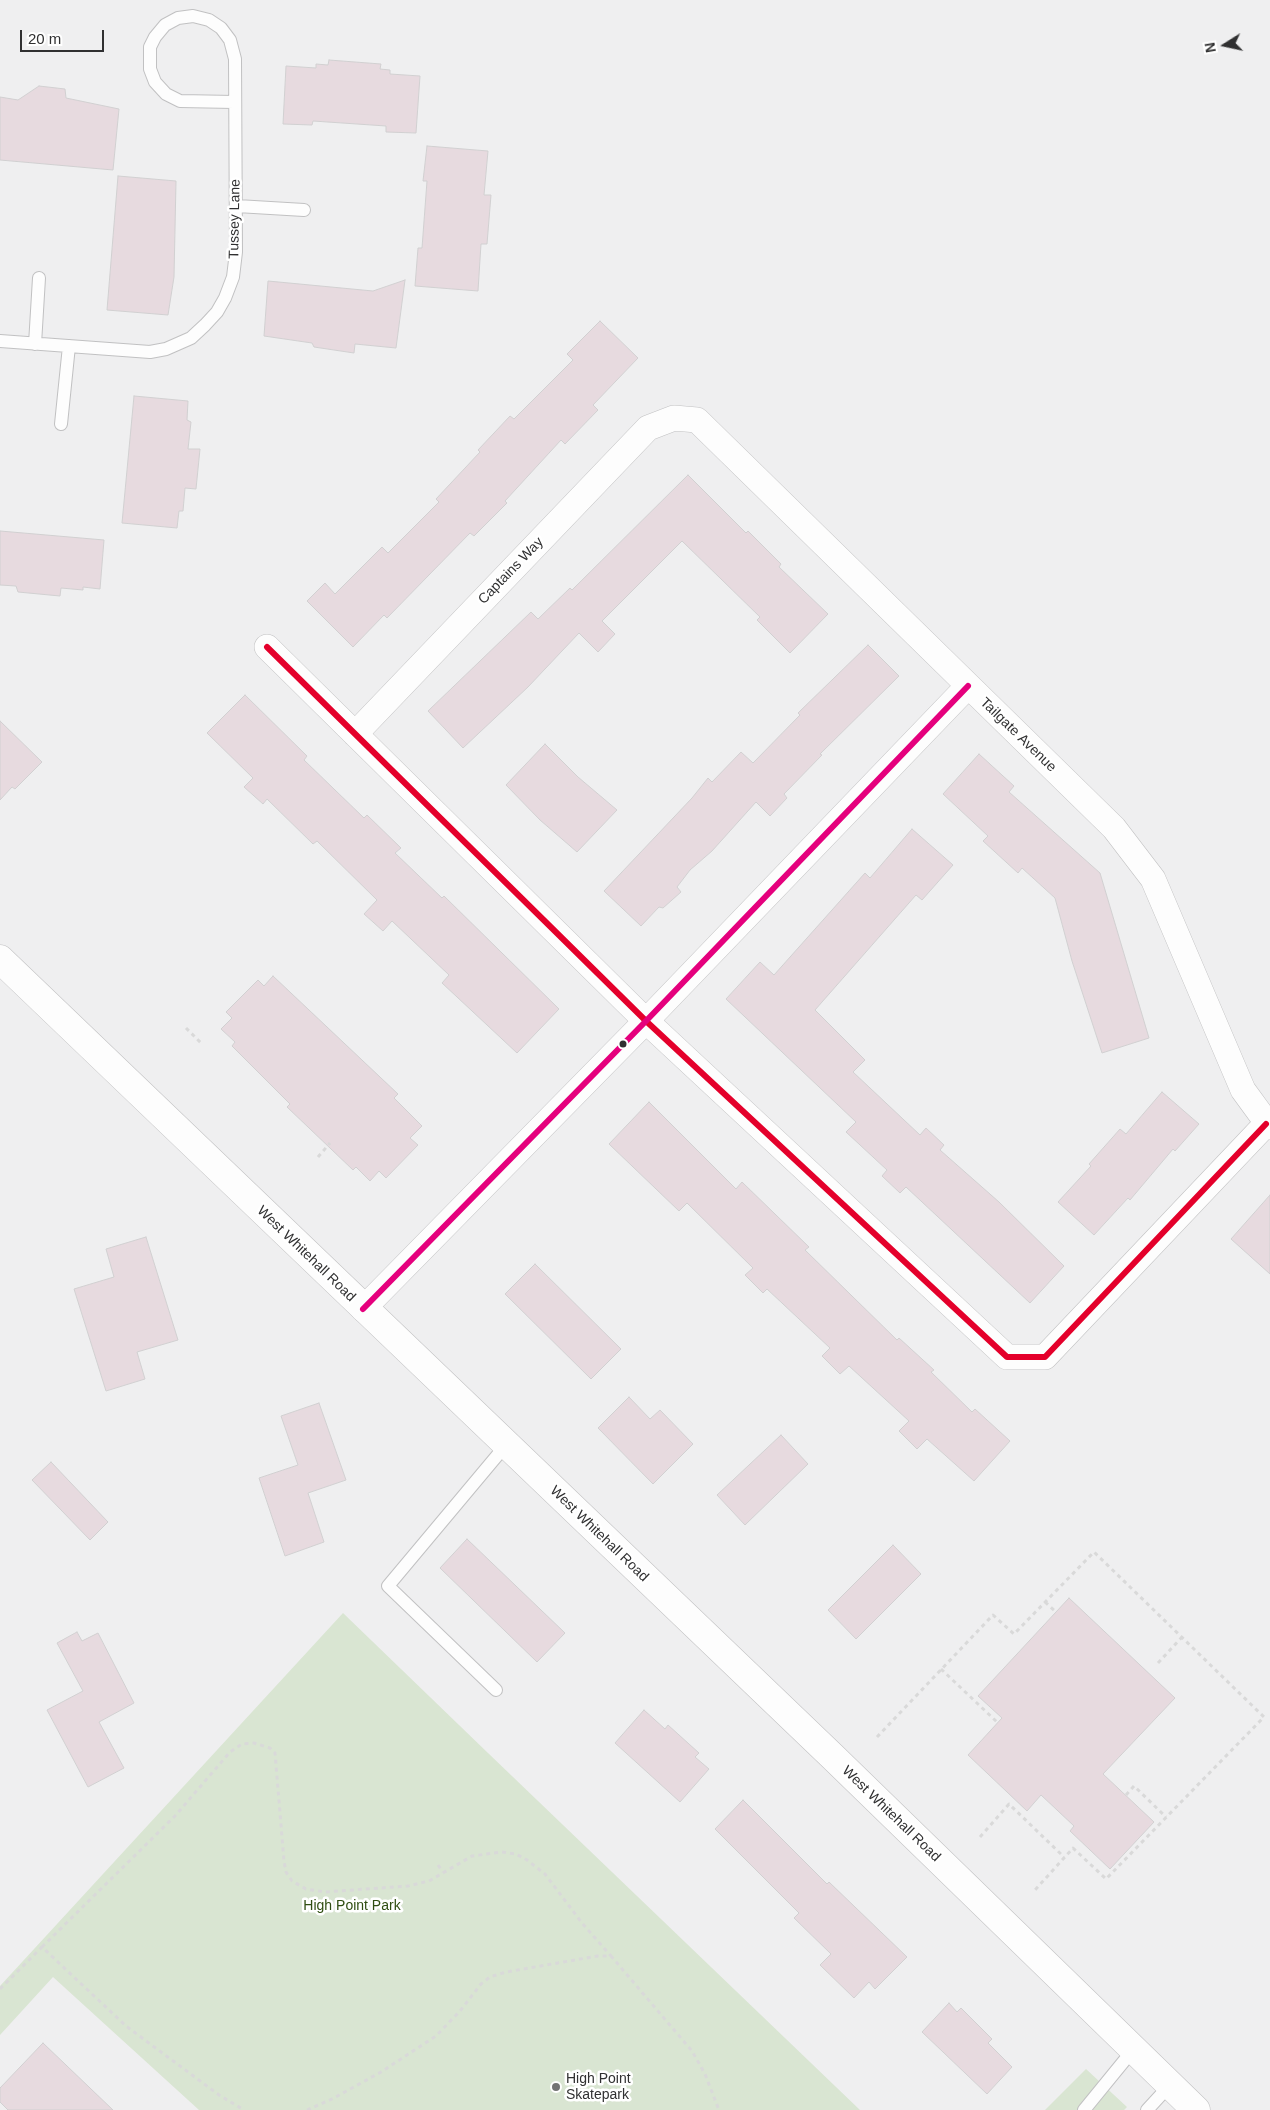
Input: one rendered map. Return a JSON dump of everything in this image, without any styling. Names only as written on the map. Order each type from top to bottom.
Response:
[{"type":"main road","name":"West Whitehall Road","points":[[0,959],[363,1309],[833,1757],[1196,2110]]},
{"type":"street","name":"Tailgate Avenue","points":[[674,418],[697,420],[1114,828],[1153,879],[1243,1090],[1268,1126]]},
{"type":"street","name":"Captains Way","points":[[355,734],[648,428],[674,418]]},
{"type":"street","points":[[267,647],[646,1021],[1007,1357],[1046,1357],[1268,1126]]},
{"type":"street","points":[[363,1309],[646,1021],[968,686]]},
{"type":"lane","name":"Tussey Lane","points":[[0,341],[150,352],[166,349],[191,338],[217,312],[226,298],[233,277],[236,252],[235,59],[230,40],[221,28],[209,20],[193,16],[178,18],[165,26],[155,37],[150,47],[150,69],[155,82],[166,94],[180,101],[234,102]]},
{"type":"lane","points":[[236,206],[304,210]]},
{"type":"lane","points":[[35,344],[39,278]]},
{"type":"lane","points":[[61,424],[69,346]]},
{"type":"lane","points":[[496,1690],[388,1586],[506,1445]]},
{"type":"lane","points":[[1084,2110],[1133,2050]]},
{"type":"lane","points":[[1147,2110],[1170,2085]]},
{"type":"path","points":[[186,1028],[202,1043]]},
{"type":"path","points":[[318,1157],[330,1143]]},
{"type":"path","points":[[877,1737],[993,1615],[1014,1634],[1094,1552],[1264,1717],[1106,1879],[1073,1848],[1035,1890]]},
{"type":"path","points":[[1045,1602],[1056,1612]]},
{"type":"path","points":[[1158,1663],[1182,1637]]},
{"type":"path","points":[[941,1669],[998,1723]]},
{"type":"path","points":[[0,1989],[175,1816],[230,1752],[242,1744],[254,1743],[264,1745],[275,1753],[284,1862],[286,1872],[292,1881],[306,1889],[315,1891],[343,1891],[408,1886],[429,1881],[472,1856],[502,1852],[516,1854],[545,1874],[582,1923],[692,2050],[705,2074],[719,2110]]},
{"type":"path","points":[[1126,1795],[1134,1786],[1166,1817]]},
{"type":"path","points":[[980,1837],[1009,1804],[1064,1857]]},
{"type":"path","points":[[438,1865],[443,1872]]},
{"type":"path","points":[[42,1947],[126,2026],[219,2095],[244,2110]]},
{"type":"path","points":[[307,2110],[332,2099],[380,2072],[436,2036],[460,2011],[481,1984],[490,1977],[506,1972],[598,1956],[611,1956]]},
{"type":"green space","name":"High Point Park","points":[[343,1613],[860,2110],[199,2110],[53,1977],[0,2035],[0,1986]]},
{"type":"green space","points":[[1086,2069],[1127,2107],[1124,2110],[1045,2110]]},
{"type":"building","points":[[329,60],[381,64],[380,69],[390,70],[390,74],[420,76],[416,133],[386,132],[386,126],[313,121],[312,125],[283,124],[286,66],[316,68],[316,64],[328,65]]},
{"type":"building","points":[[39,86],[65,89],[66,98],[119,109],[113,170],[0,160],[0,97],[18,100]]},
{"type":"building","points":[[427,146],[488,151],[484,195],[491,195],[487,244],[481,244],[478,291],[415,286],[418,248],[422,248],[427,181],[423,181]]},
{"type":"building","points":[[118,176],[176,181],[174,277],[168,315],[107,310]]},
{"type":"building","points":[[405,280],[396,348],[355,344],[354,353],[314,347],[312,343],[264,336],[268,281],[373,291]]},
{"type":"building","points":[[600,321],[638,358],[593,405],[598,410],[565,444],[561,440],[505,501],[507,503],[474,536],[470,533],[387,618],[384,615],[353,647],[307,601],[325,583],[335,594],[382,547],[388,553],[439,502],[436,499],[480,452],[478,450],[510,416],[514,419],[573,360],[567,354]]},
{"type":"building","points":[[134,396],[188,401],[187,420],[191,422],[188,449],[200,449],[196,489],[185,488],[183,511],[179,511],[177,528],[122,523]]},
{"type":"building","points":[[688,475],[746,533],[748,531],[781,564],[779,567],[828,614],[790,653],[757,620],[760,617],[682,541],[602,621],[615,634],[598,652],[579,633],[528,687],[463,748],[428,711],[531,612],[538,619],[570,588],[572,590]]},
{"type":"building","points":[[0,531],[104,540],[100,589],[83,587],[83,590],[61,588],[60,596],[18,592],[16,586],[0,585]]},
{"type":"building","points":[[868,645],[899,676],[820,754],[822,755],[784,794],[787,798],[770,816],[756,802],[712,851],[690,870],[677,887],[681,892],[663,908],[659,907],[641,926],[604,891],[692,798],[708,778],[712,782],[741,752],[753,763],[800,715],[798,713]]},
{"type":"building","points":[[245,695],[307,756],[304,760],[364,818],[367,815],[401,848],[395,853],[442,898],[444,896],[559,1009],[517,1053],[442,983],[449,975],[392,921],[383,931],[364,914],[377,900],[317,841],[313,844],[267,799],[263,804],[244,787],[253,778],[207,733]]},
{"type":"building","points":[[0,721],[42,762],[15,789],[12,787],[0,800]]},
{"type":"building","points":[[545,744],[578,777],[617,810],[577,852],[540,820],[506,785]]},
{"type":"building","points":[[979,754],[1014,786],[1009,792],[1100,873],[1149,1038],[1102,1053],[1072,961],[1055,898],[1022,868],[1018,873],[983,841],[988,836],[943,794]]},
{"type":"building","points":[[912,829],[953,865],[922,900],[916,895],[815,1010],[865,1060],[853,1072],[920,1135],[926,1128],[944,1145],[940,1150],[999,1202],[1064,1266],[1030,1303],[906,1187],[900,1193],[882,1176],[887,1170],[846,1132],[856,1122],[726,999],[760,962],[774,975],[865,873],[870,878]]},
{"type":"building","points":[[273,976],[398,1094],[394,1098],[422,1126],[410,1138],[418,1145],[386,1178],[379,1171],[370,1181],[356,1167],[353,1170],[287,1107],[290,1104],[232,1046],[235,1042],[221,1029],[232,1018],[226,1012],[258,980],[264,986]]},
{"type":"building","points":[[1162,1092],[1199,1124],[1175,1151],[1173,1149],[1130,1200],[1128,1198],[1094,1235],[1058,1202],[1091,1166],[1089,1164],[1120,1129],[1126,1134]]},
{"type":"building","points":[[649,1102],[736,1189],[742,1182],[809,1247],[805,1250],[897,1340],[899,1338],[934,1370],[931,1372],[972,1412],[975,1409],[1010,1441],[974,1481],[927,1439],[917,1449],[899,1431],[909,1421],[849,1366],[840,1374],[822,1356],[830,1348],[767,1289],[763,1293],[745,1275],[753,1268],[687,1203],[679,1211],[609,1144]]},
{"type":"building","points":[[1270,1195],[1270,1274],[1231,1239]]},
{"type":"building","points":[[146,1237],[178,1340],[137,1352],[145,1379],[106,1391],[74,1289],[114,1277],[106,1249]]},
{"type":"building","points":[[535,1264],[621,1349],[591,1379],[505,1294]]},
{"type":"building","points":[[629,1397],[650,1419],[660,1410],[693,1444],[653,1484],[598,1428]]},
{"type":"building","points":[[319,1403],[346,1480],[308,1493],[324,1542],[285,1556],[259,1478],[298,1465],[281,1416]]},
{"type":"building","points":[[781,1435],[808,1464],[745,1525],[717,1495]]},
{"type":"building","points":[[51,1462],[108,1522],[90,1540],[32,1480]]},
{"type":"building","points":[[467,1539],[565,1633],[537,1662],[440,1568]]},
{"type":"building","points":[[893,1545],[921,1574],[856,1639],[828,1610]]},
{"type":"building","points":[[1069,1598],[1175,1698],[1103,1774],[1154,1822],[1110,1869],[1070,1831],[1074,1826],[1041,1795],[1027,1811],[968,1755],[1002,1718],[978,1696]]},
{"type":"building","points":[[77,1632],[82,1641],[98,1633],[134,1703],[99,1722],[124,1768],[88,1787],[47,1710],[83,1691],[57,1643]]},
{"type":"building","points":[[644,1710],[665,1729],[668,1725],[699,1753],[695,1757],[709,1769],[680,1802],[615,1743]]},
{"type":"building","points":[[743,1800],[827,1884],[829,1882],[907,1957],[875,1989],[869,1982],[854,1998],[820,1965],[831,1954],[794,1918],[799,1913],[715,1829]]},
{"type":"building","points":[[949,2003],[957,2012],[961,2008],[992,2039],[988,2043],[1012,2067],[987,2094],[922,2032]]},
{"type":"building","points":[[43,2043],[113,2110],[8,2110],[0,2102],[0,2088]]},
{"type":"transit line","points":[[267,647],[646,1021],[1007,1357],[1045,1357],[1266,1124]]},
{"type":"transit line","points":[[363,1309],[646,1021],[968,686]]},
{"type":"place","name":"High Point Skatepark","points":[[556,2087]]}]
